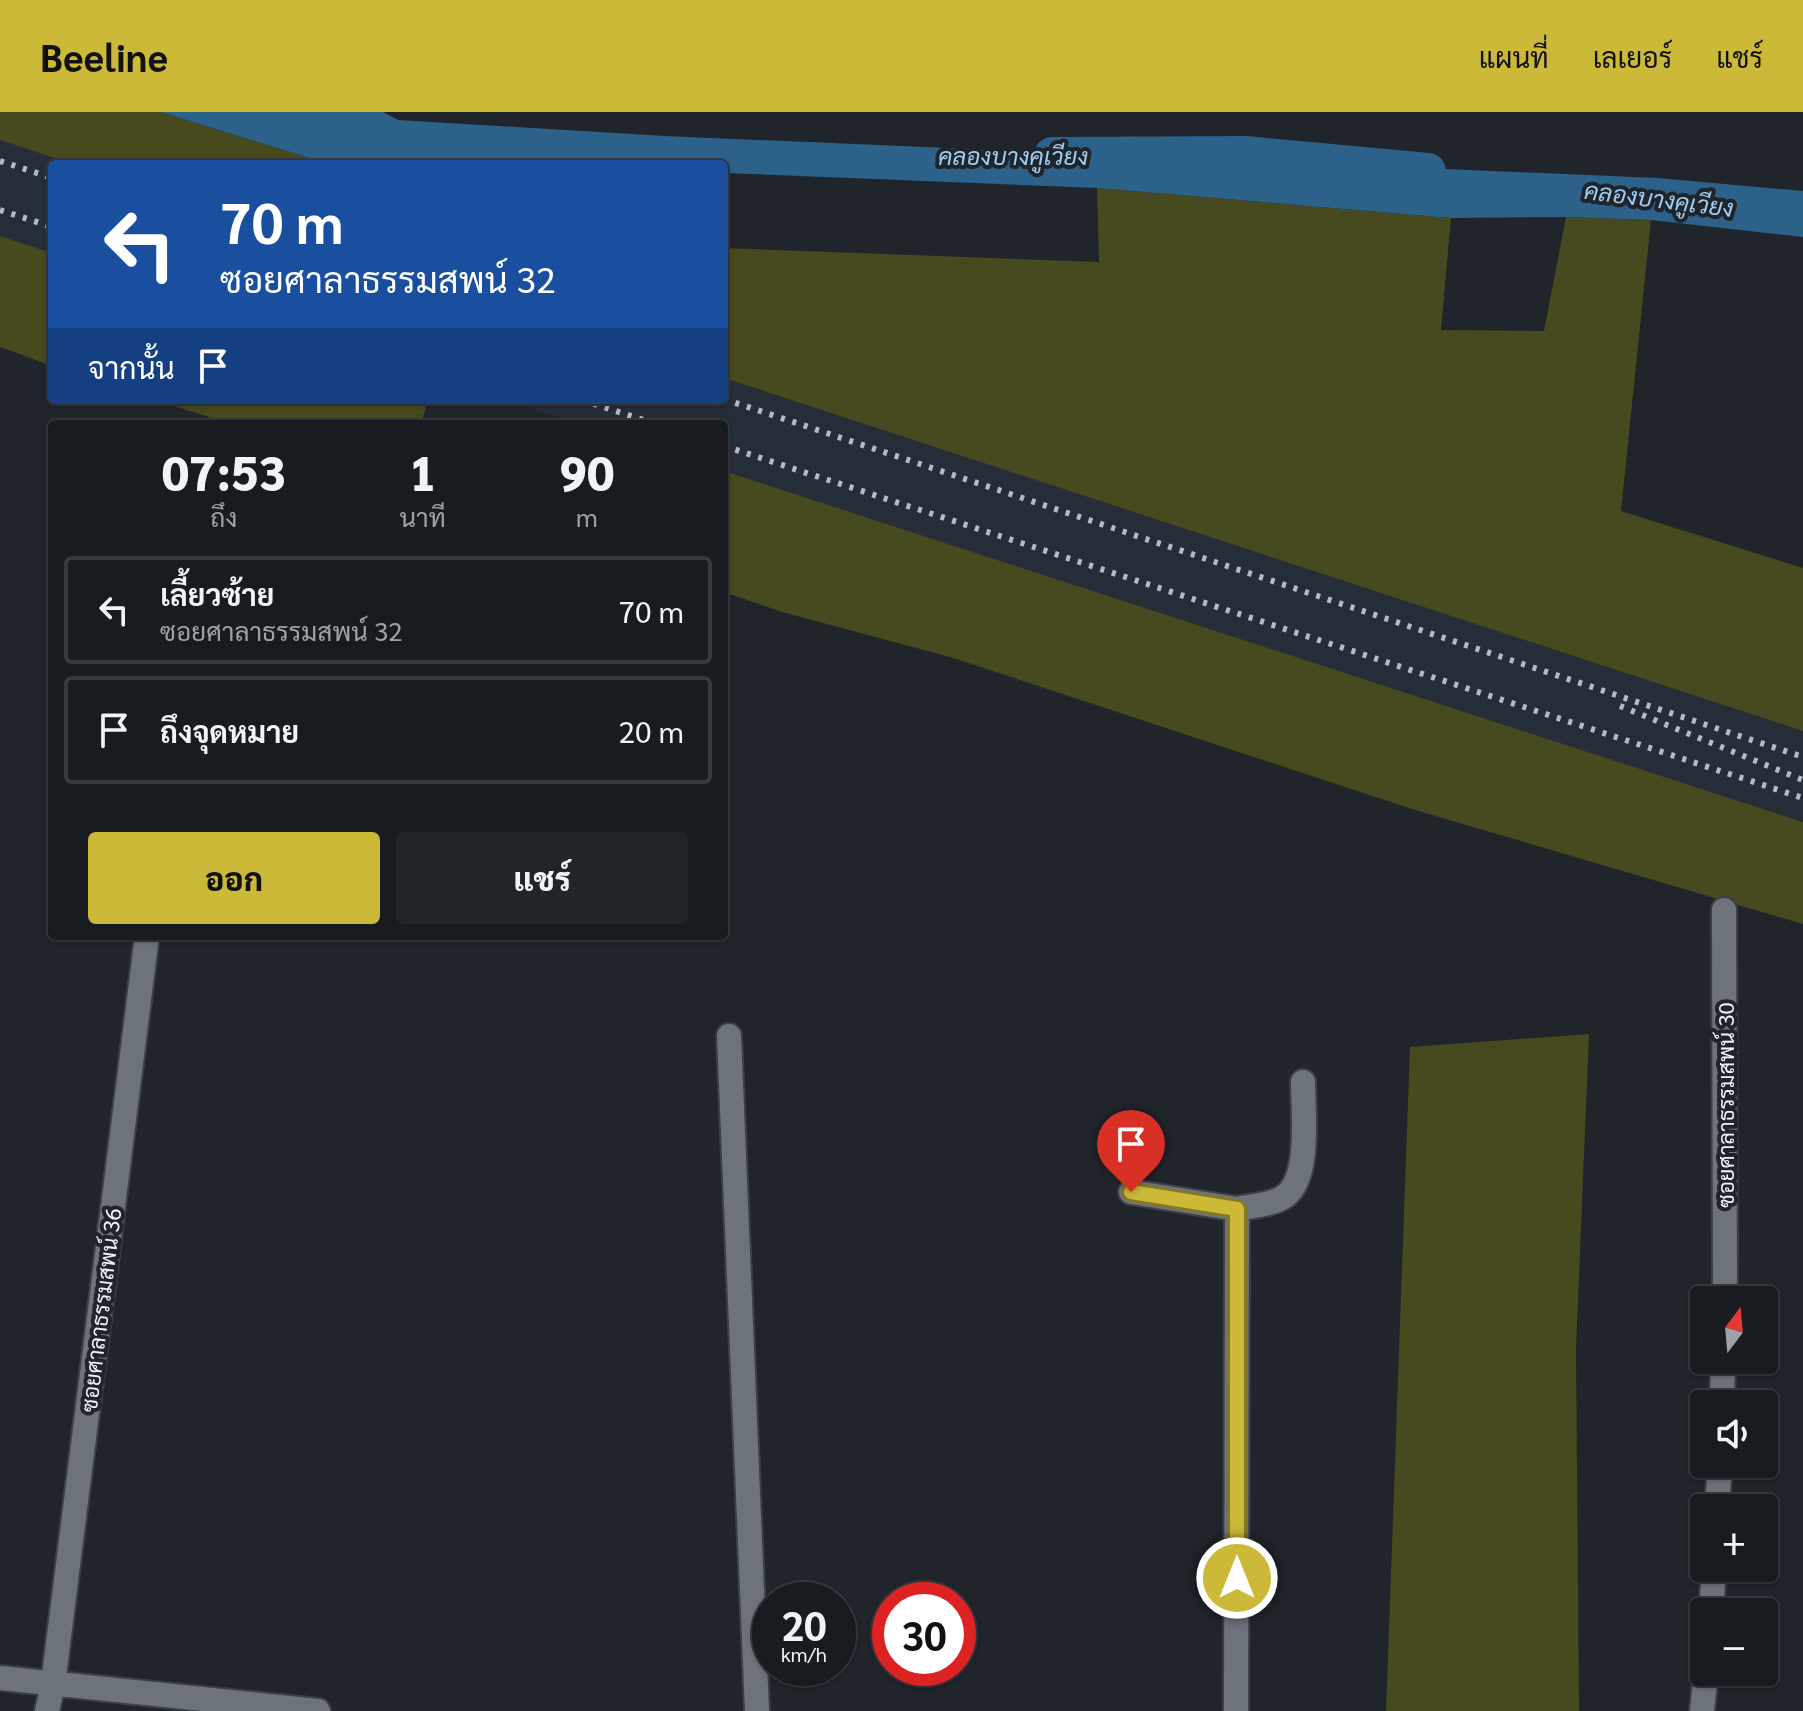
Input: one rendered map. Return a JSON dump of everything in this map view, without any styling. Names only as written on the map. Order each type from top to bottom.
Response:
[{"type":"street","name":"ซอยศาลาธรรมสพน์ 30","points":[[1724,910],[1725,1286]]},
{"type":"street","name":"ซอยศาลาธรรมสพน์ 36","points":[[47,1711],[53,1684],[146,940]]},
{"type":"street","points":[[729,1036],[757,1711]]},
{"type":"street","points":[[1131,1192],[1237,1209],[1282,1199],[1296,1185],[1302,1170],[1303,1082]]},
{"type":"street","points":[[1236,1711],[1237,1209]]},
{"type":"street","points":[[0,1678],[318,1711]]},
{"type":"street","points":[[1702,1711],[1705,1686]]},
{"type":"shaded area","points":[[0,140],[61,160],[48,160],[48,252],[0,236]]},
{"type":"shaded area","points":[[728,379],[1803,731],[1803,822],[728,472],[728,420],[567,420],[517,404],[728,404]]},
{"type":"green space","points":[[0,112],[161,112],[316,160],[61,160],[0,140]]},
{"type":"green space","points":[[1097,188],[1451,218],[1441,330],[1544,331],[1566,217],[1651,220],[1621,511],[1803,568],[1803,731],[728,379],[728,248],[1099,262]]},
{"type":"green space","points":[[0,236],[48,252],[48,365],[0,347]]},
{"type":"green space","points":[[168,404],[427,404],[422,420],[218,420]]},
{"type":"green space","points":[[728,472],[1803,822],[1803,924],[1415,810],[950,657],[782,612],[728,593]]},
{"type":"green space","points":[[1589,1034],[1576,1348],[1579,1711],[1386,1711],[1410,1047]]},
{"type":"water","points":[[161,112],[383,112],[398,120],[665,136],[1658,178],[1803,191],[1803,237],[1651,220],[1451,218],[1097,188],[728,173],[728,160],[316,160]]},
{"type":"waterway","name":"คลองบางคูเวียง","points":[[1052,155],[1245,154],[1428,171]]},
{"type":"railway","points":[[0,161],[48,177]]},
{"type":"railway","points":[[0,210],[48,226]]},
{"type":"railway","points":[[728,400],[1803,757]]},
{"type":"railway","points":[[594,404],[644,420]]},
{"type":"railway","points":[[728,447],[1803,798]]},
{"type":"railway","points":[[1620,706],[1803,780]]},
{"type":"route","points":[[1131,1192],[1237,1209],[1237,1578]]}]
